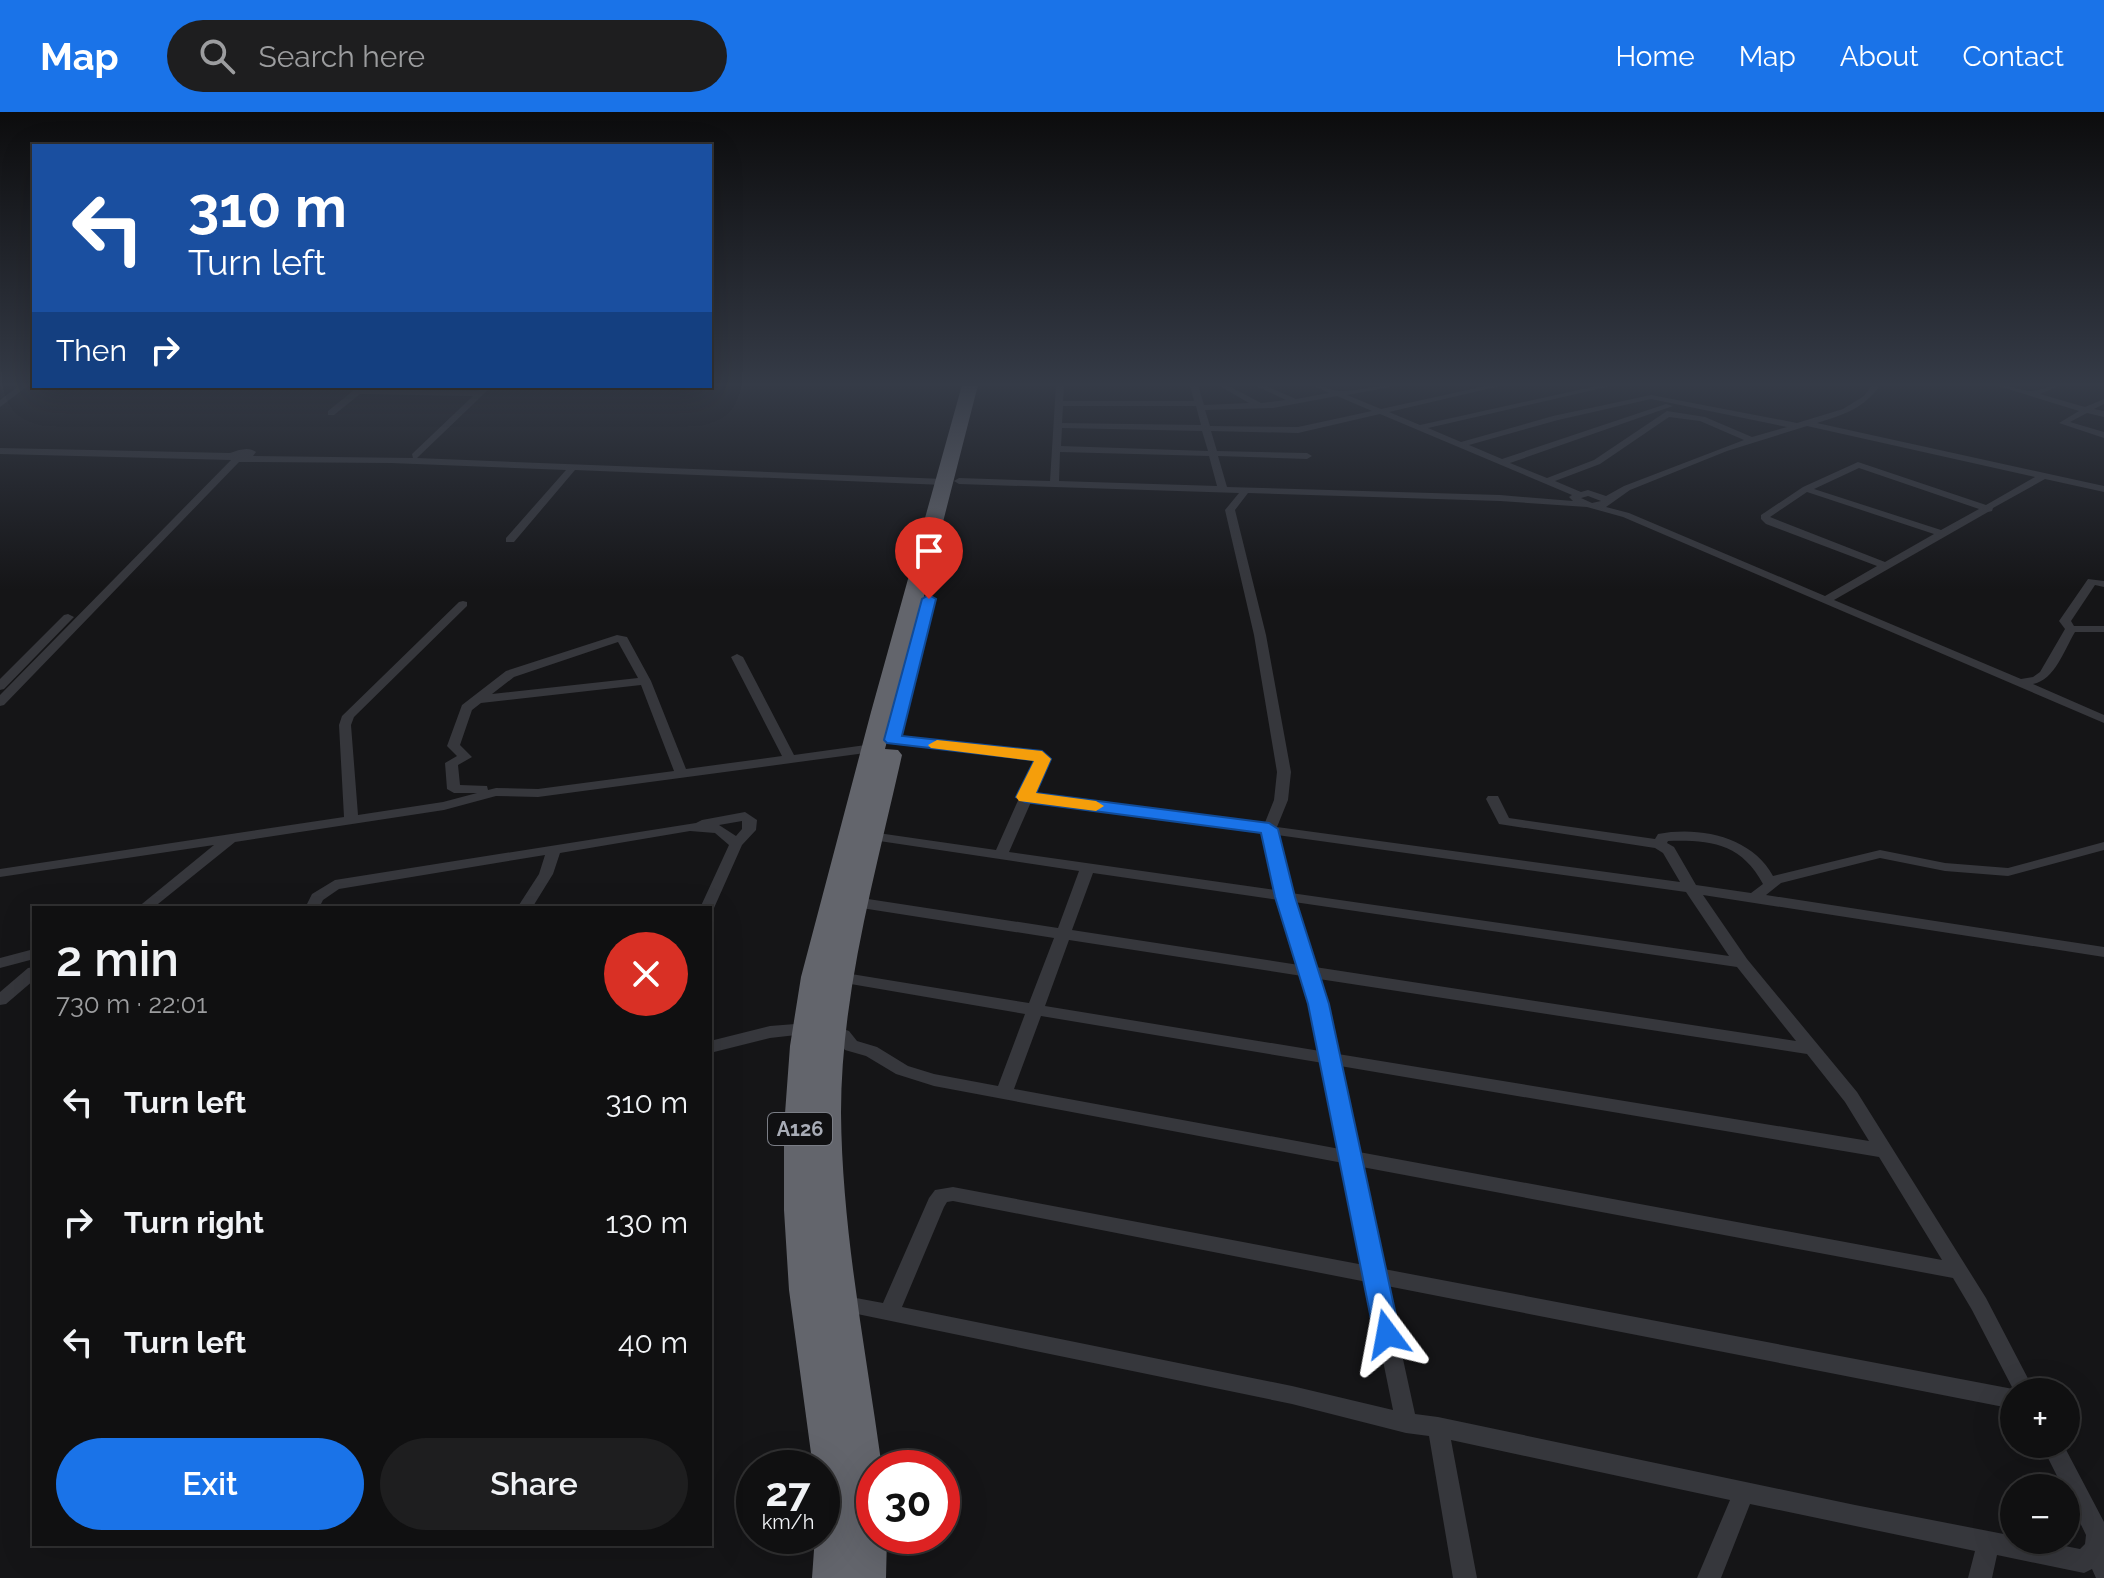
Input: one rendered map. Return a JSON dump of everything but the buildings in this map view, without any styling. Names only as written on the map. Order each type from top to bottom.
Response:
[{"type":"highway","name":"A126","points":[[864,1578],[867,1512],[840,1303],[825,1141],[816,977],[898,682],[928,607],[956,453]]},
{"type":"highway","name":"A126","points":[[950,480],[959,453]]},
{"type":"highway","name":"A126","points":[[834,1578],[838,1496],[807,1290],[801,1210],[801,1099],[819,1029],[839,977],[871,836],[883,744]]},
{"type":"street","points":[[130,453],[1528,499],[1588,505],[1607,501],[1627,488],[1713,453]]},
{"type":"street","points":[[1054,484],[1056,453]]},
{"type":"street","points":[[1172,453],[1307,456]]},
{"type":"street","points":[[1482,453],[1577,494]]},
{"type":"street","points":[[1503,462],[1529,453]]},
{"type":"street","points":[[1547,481],[1597,462],[1610,453]]},
{"type":"street","points":[[1938,453],[2104,489]]},
{"type":"street","points":[[1214,455],[1223,490]]},
{"type":"street","points":[[0,686],[238,457],[415,456],[950,480]]},
{"type":"street","points":[[0,702],[238,457],[264,457]]},
{"type":"street","points":[[1886,566],[1769,522],[1764,517],[1806,489],[1858,465],[1989,509]]},
{"type":"street","points":[[510,540],[573,467]]},
{"type":"street","points":[[1824,601],[2043,476]]},
{"type":"street","points":[[1528,499],[1627,488]]},
{"type":"street","points":[[1806,489],[1944,534]]},
{"type":"street","points":[[1245,491],[1230,510],[1260,635],[1284,772],[1281,800],[1269,829],[1285,897],[1310,971],[1406,1423]]},
{"type":"street","points":[[1593,493],[1626,515]]},
{"type":"street","points":[[1577,494],[1577,501],[1626,515],[2104,719]]},
{"type":"street","points":[[2071,629],[2065,621],[2092,581],[2104,584]]},
{"type":"street","points":[[351,819],[345,725],[348,716],[463,604]]},
{"type":"street","points":[[2018,683],[2037,680],[2045,674],[2071,629]]},
{"type":"street","points":[[2071,629],[2104,629]]},
{"type":"street","points":[[538,793],[519,789],[454,789],[451,763],[466,757],[453,746],[466,708],[510,674],[614,638],[623,639],[645,681],[681,773]]},
{"type":"street","points":[[737,657],[790,759]]},
{"type":"street","points":[[476,700],[645,681]]},
{"type":"street","points":[[0,873],[444,806],[496,792],[538,793],[883,744],[1036,755],[1043,759],[1001,854]]},
{"type":"street","points":[[1025,797],[1578,871],[2104,952]]},
{"type":"street","points":[[1493,799],[1504,821],[1659,844],[1669,850],[1742,963],[1851,1097],[1979,1304],[2018,1378]]},
{"type":"street","points":[[313,906],[317,897],[335,885],[553,851],[745,816],[750,820],[749,830],[736,844],[708,906]]},
{"type":"street","points":[[690,827],[719,829],[736,844]]},
{"type":"street","points":[[1659,844],[1663,837],[1704,835],[1729,842],[1753,860],[1770,884]]},
{"type":"street","points":[[871,836],[1742,963]]},
{"type":"street","points":[[146,906],[232,837]]},
{"type":"street","points":[[1753,899],[1770,884],[1880,854],[1945,867],[2008,872],[2104,846]]},
{"type":"street","points":[[525,906],[544,881],[553,851]]},
{"type":"street","points":[[1004,1093],[1088,867]]},
{"type":"street","points":[[855,902],[1812,1049]]},
{"type":"street","points":[[0,963],[32,955]]},
{"type":"street","points":[[0,1000],[32,974]]},
{"type":"street","points":[[839,977],[1886,1151]]},
{"type":"street","points":[[712,1046],[770,1032],[819,1029],[843,1035],[851,1046],[871,1051],[902,1070],[934,1080],[1957,1271]]},
{"type":"street","points":[[889,1313],[936,1203],[942,1195],[953,1194],[2000,1396]]},
{"type":"street","points":[[840,1303],[1988,1542],[2084,1561],[2100,1560],[2098,1534],[2059,1458]]},
{"type":"street","points":[[1438,1427],[1465,1578]]},
{"type":"street","points":[[1709,1578],[1744,1492]]},
{"type":"street","points":[[1980,1578],[1988,1542]]},
{"type":"slow traffic","points":[[937,745],[1036,755],[1043,759],[1025,797],[1096,806]]},
{"type":"route","points":[[929,599],[892,740],[1036,755],[1043,759],[1025,797],[1269,829],[1285,897],[1319,1004],[1387,1334]]}]
